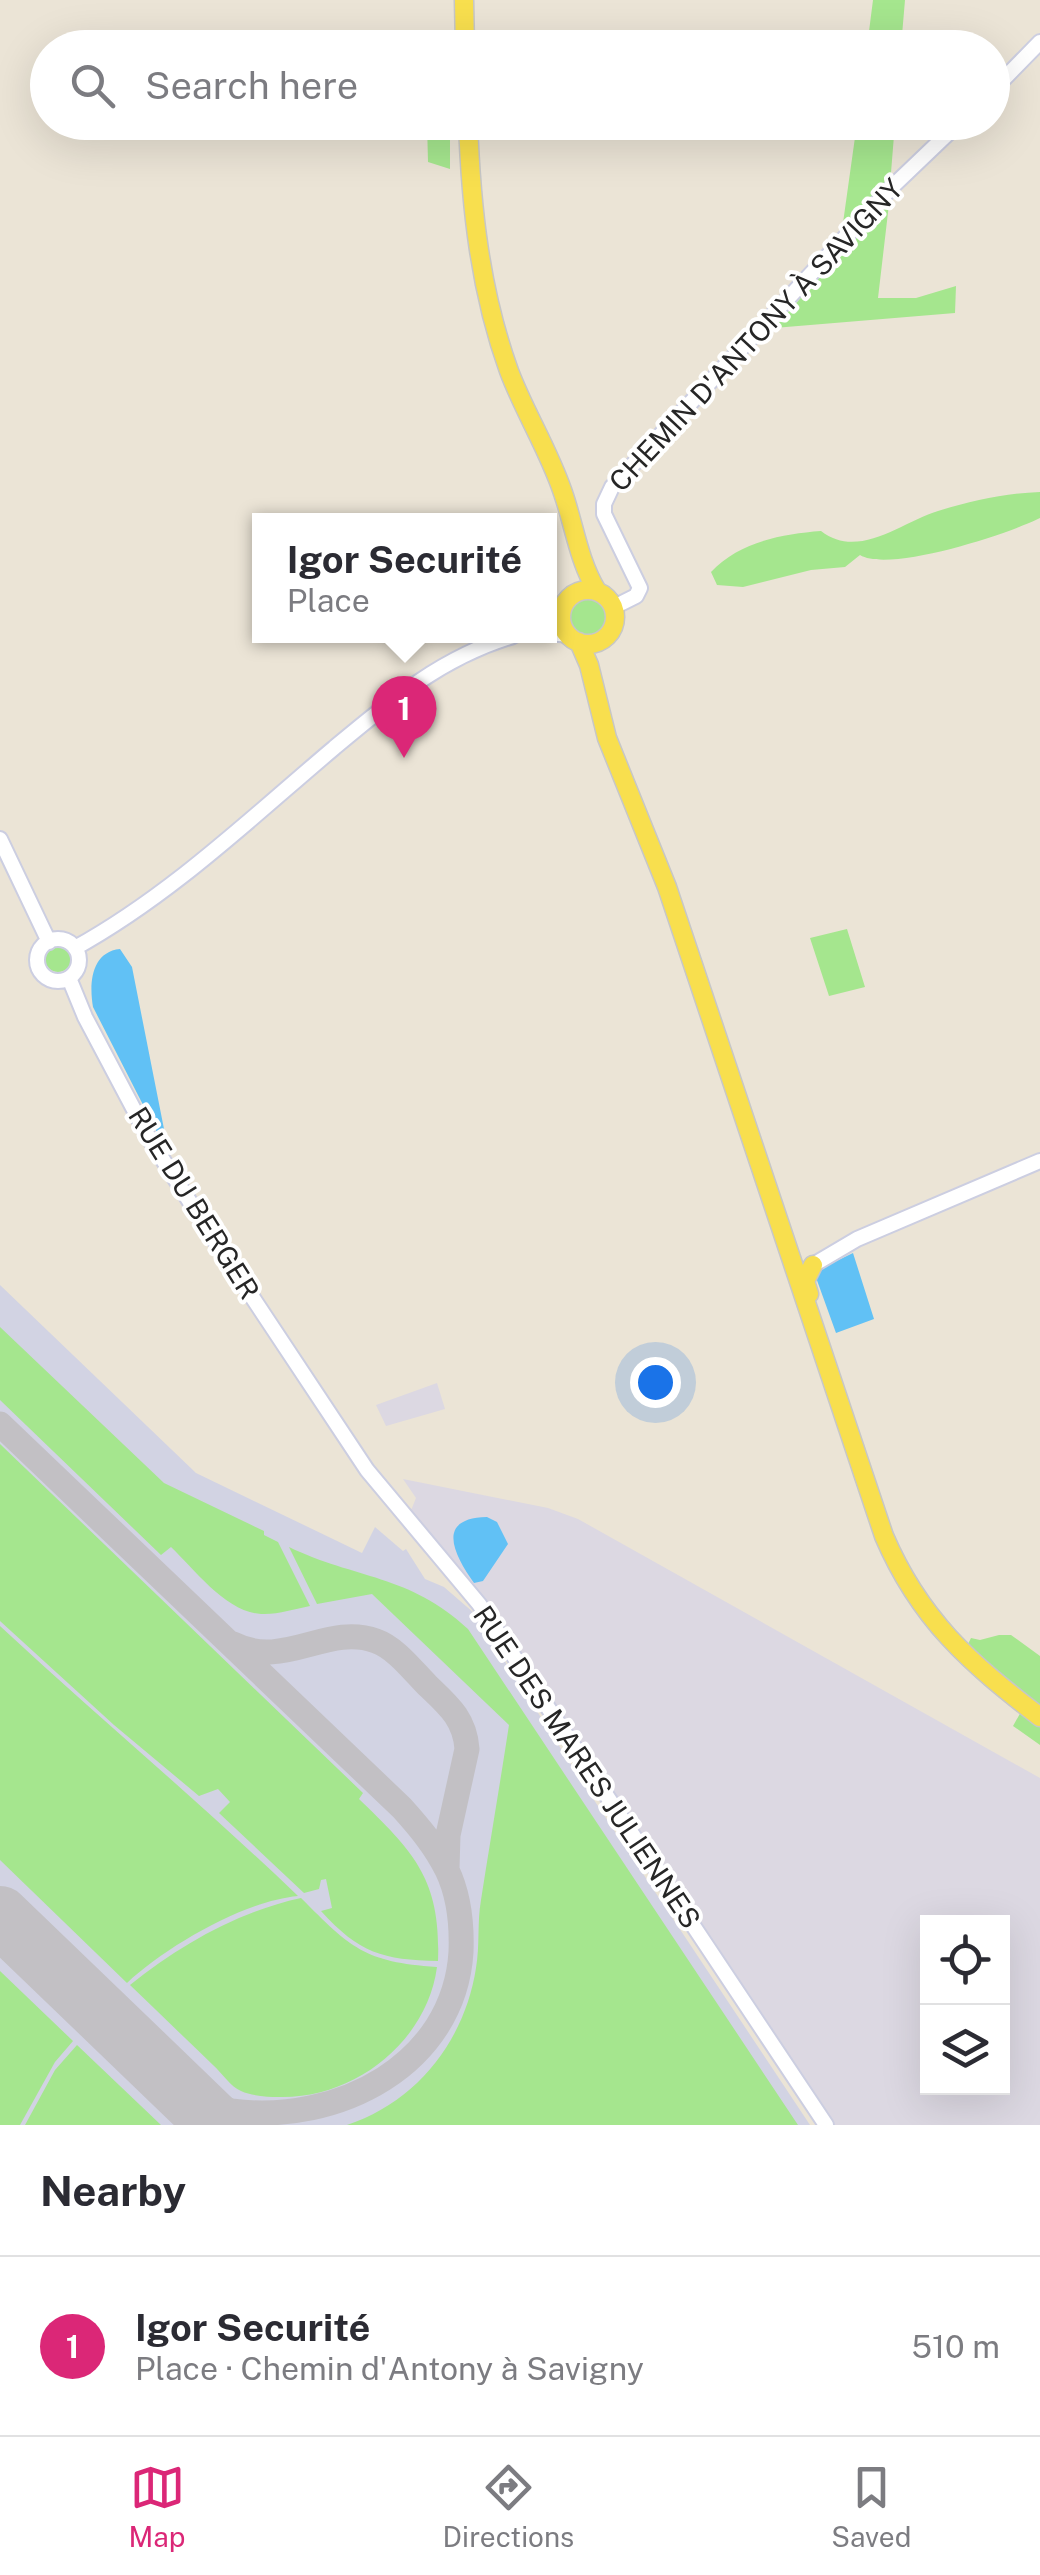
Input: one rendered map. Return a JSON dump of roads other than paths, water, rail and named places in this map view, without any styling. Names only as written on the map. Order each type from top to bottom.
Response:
[{"type":"main road","points":[[464,0],[465,30]]},
{"type":"main road","points":[[469,140],[474,220],[492,316],[510,372],[562,489],[586,568],[597,591],[614,607],[615,623],[604,639],[597,668],[599,709]]},
{"type":"main road","points":[[570,518],[576,569],[561,609],[562,624],[589,665],[617,767],[666,887],[869,1494],[899,1572],[954,1646],[1040,1717]]},
{"type":"main road","points":[[561,609],[584,590],[597,591]]},
{"type":"main road","points":[[574,638],[590,644],[604,639]]},
{"type":"main road","points":[[776,1215],[784,1223],[800,1266],[813,1265]]},
{"type":"main road","points":[[813,1265],[805,1281],[817,1319],[815,1333]]},
{"type":"street","points":[[1010,73],[1040,42]]},
{"type":"street","name":"CHEMIN D'ANTONY À SAVIGNY","points":[[614,607],[636,596],[640,588],[604,514],[612,487],[893,186],[941,140]]},
{"type":"street","points":[[557,635],[574,638]]},
{"type":"street","points":[[75,948],[140,910],[402,691],[466,653],[494,643]]},
{"type":"street","points":[[0,838],[49,942]]},
{"type":"street","points":[[65,941],[75,948],[79,962],[69,978],[51,980],[40,970],[39,954],[49,942],[65,941]]},
{"type":"street","name":"RUE DU BERGER","points":[[69,978],[148,1138],[334,1419]]},
{"type":"street","points":[[813,1265],[858,1239],[1040,1161]]},
{"type":"street","name":"RUE DES MARES JULIENNES","points":[[334,1419],[400,1512],[479,1604],[826,2125]]},
{"type":"water","points":[[120,949],[132,967],[165,1134],[162,1142],[93,1007],[94,970],[103,956]]},
{"type":"water","points":[[853,1253],[874,1319],[836,1333],[814,1272]]},
{"type":"water","points":[[487,1517],[497,1522],[508,1544],[483,1581],[474,1583],[456,1551],[455,1531],[470,1519]]},
{"type":"place","name":"Igor Securité","points":[[404,758]]}]
